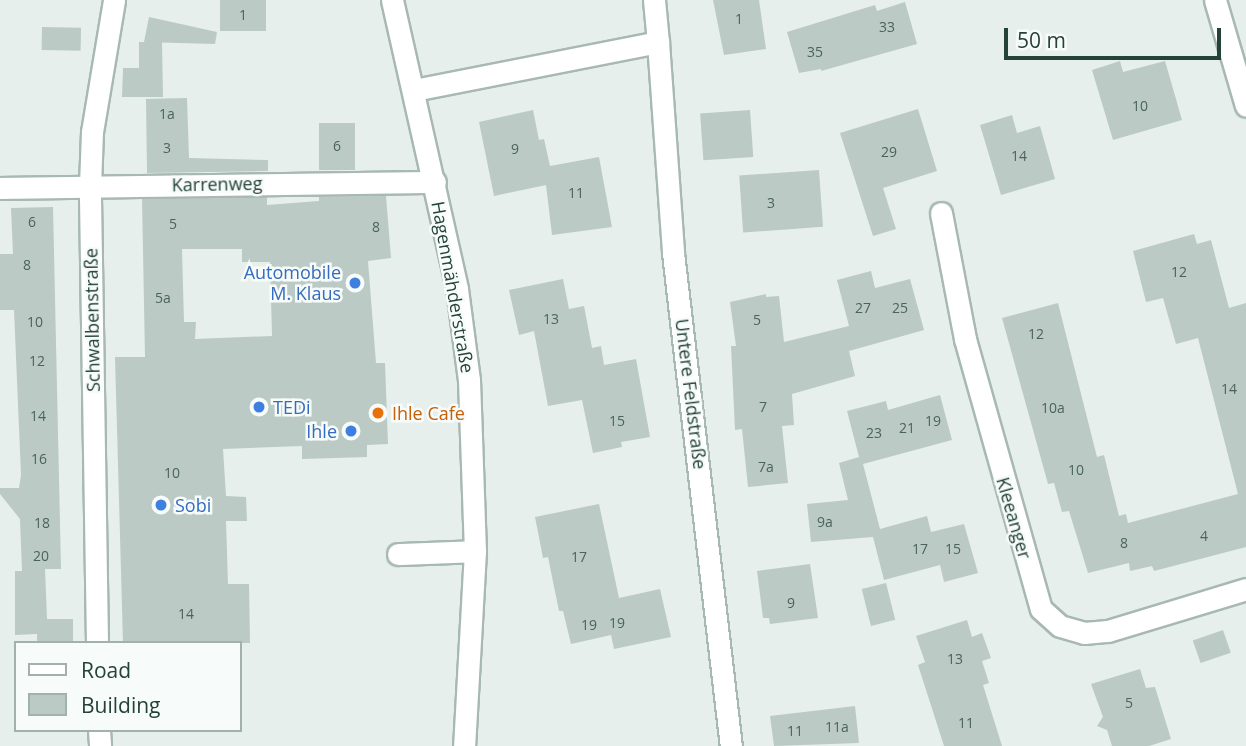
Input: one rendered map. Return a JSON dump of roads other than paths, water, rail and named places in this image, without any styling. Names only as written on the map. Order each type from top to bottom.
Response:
[{"type":"street","name":"Schwalbenstraße","points":[[97,641],[90,186],[92,132],[114,0]]},
{"type":"street","name":"Hagenmähderstraße","points":[[392,0],[457,289],[469,380],[475,551],[464,746]]},
{"type":"street","name":"Untere Feldstraße","points":[[654,0],[673,253],[731,746]]},
{"type":"street","points":[[1217,1],[1246,106]]},
{"type":"street","points":[[414,90],[658,42]]},
{"type":"street","name":"Karrenweg","points":[[0,188],[435,182]]},
{"type":"street","name":"Kleeanger","points":[[941,213],[965,339],[1041,609],[1060,626],[1084,633],[1108,631],[1246,589]]},
{"type":"street","points":[[398,555],[475,551]]},
{"type":"place","name":"Automobile M. Klaus","points":[[355,283]]},
{"type":"place","name":"TEDi","points":[[259,407]]},
{"type":"place","name":"Ihle Cafe","points":[[378,413]]},
{"type":"place","name":"Ihle","points":[[351,431]]},
{"type":"place","name":"Sobi","points":[[161,505]]}]
